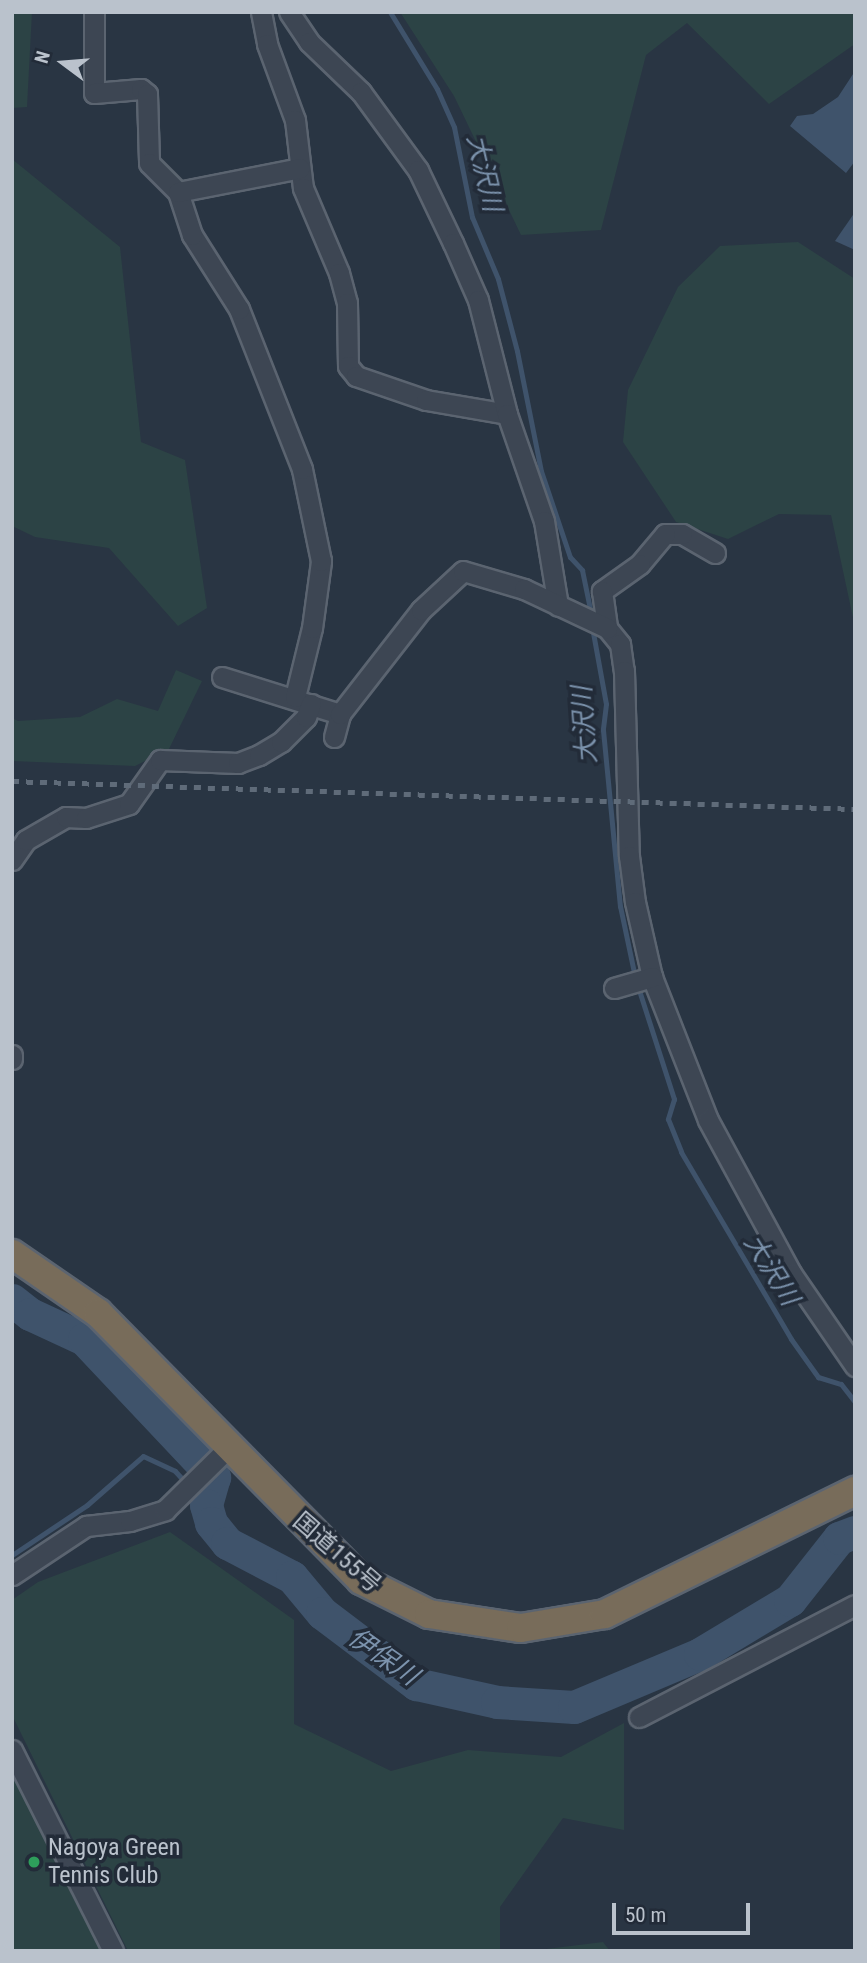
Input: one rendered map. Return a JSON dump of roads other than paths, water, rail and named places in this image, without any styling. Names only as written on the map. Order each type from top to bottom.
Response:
[{"type":"highway","name":"国道155号","points":[[12,1254],[98,1313],[222,1453],[361,1580],[429,1614],[521,1628],[605,1614],[855,1491]]},
{"type":"street","points":[[12,860],[26,840],[66,817],[86,818],[129,804],[160,760],[238,763],[281,742],[306,717],[303,701],[321,561],[302,469],[239,309],[192,235],[178,192],[149,163],[147,94],[141,89],[94,93],[94,12]]},
{"type":"street","points":[[261,12],[267,44],[295,120],[300,167],[317,226],[339,273],[347,303],[348,366],[355,376],[426,400],[507,414]]},
{"type":"street","points":[[289,12],[309,42],[361,92],[418,170],[478,300],[507,414],[544,521],[566,610]]},
{"type":"street","points":[[178,192],[300,167]]},
{"type":"street","points":[[607,628],[602,590],[640,564],[665,534],[682,534],[715,553]]},
{"type":"street","points":[[334,737],[340,714],[421,610],[463,570],[524,589],[607,628],[620,644],[624,671],[629,856],[648,978],[703,1108],[751,1206],[855,1366]]},
{"type":"street","points":[[222,677],[340,714]]},
{"type":"street","points":[[614,988],[648,978]]},
{"type":"street","points":[[12,1575],[86,1526],[130,1521],[165,1510],[222,1453]]},
{"type":"street","points":[[639,1717],[855,1605]]},
{"type":"street","points":[[12,1750],[113,1951]]},
{"type":"water","points":[[855,71],[855,161],[846,173],[790,126],[797,116],[813,114],[838,97]]},
{"type":"water","points":[[855,212],[855,250],[835,241]]},
{"type":"waterway","name":"大沢川","points":[[390,12],[437,89],[454,127],[472,217],[498,279],[517,351],[541,471],[570,557],[582,570],[591,614]]},
{"type":"waterway","name":"大沢川","points":[[592,627],[606,704],[603,730],[620,906],[635,977]]},
{"type":"waterway","name":"大沢川","points":[[638,987],[674,1099],[668,1119],[681,1152],[791,1339],[818,1377],[841,1384],[855,1402]]},
{"type":"waterway","name":"伊保川","points":[[12,1300],[30,1314],[84,1339],[214,1477],[206,1505],[211,1523],[227,1543],[292,1577],[322,1613],[416,1684],[497,1702],[574,1707],[700,1654],[790,1600],[839,1538],[855,1532]]},
{"type":"waterway","points":[[12,1555],[87,1505],[143,1456],[175,1471],[206,1505]]},
{"type":"railway","points":[[12,781],[855,809]]},
{"type":"place","name":"Nagoya Green Tennis Club","points":[[34,1862]]}]
